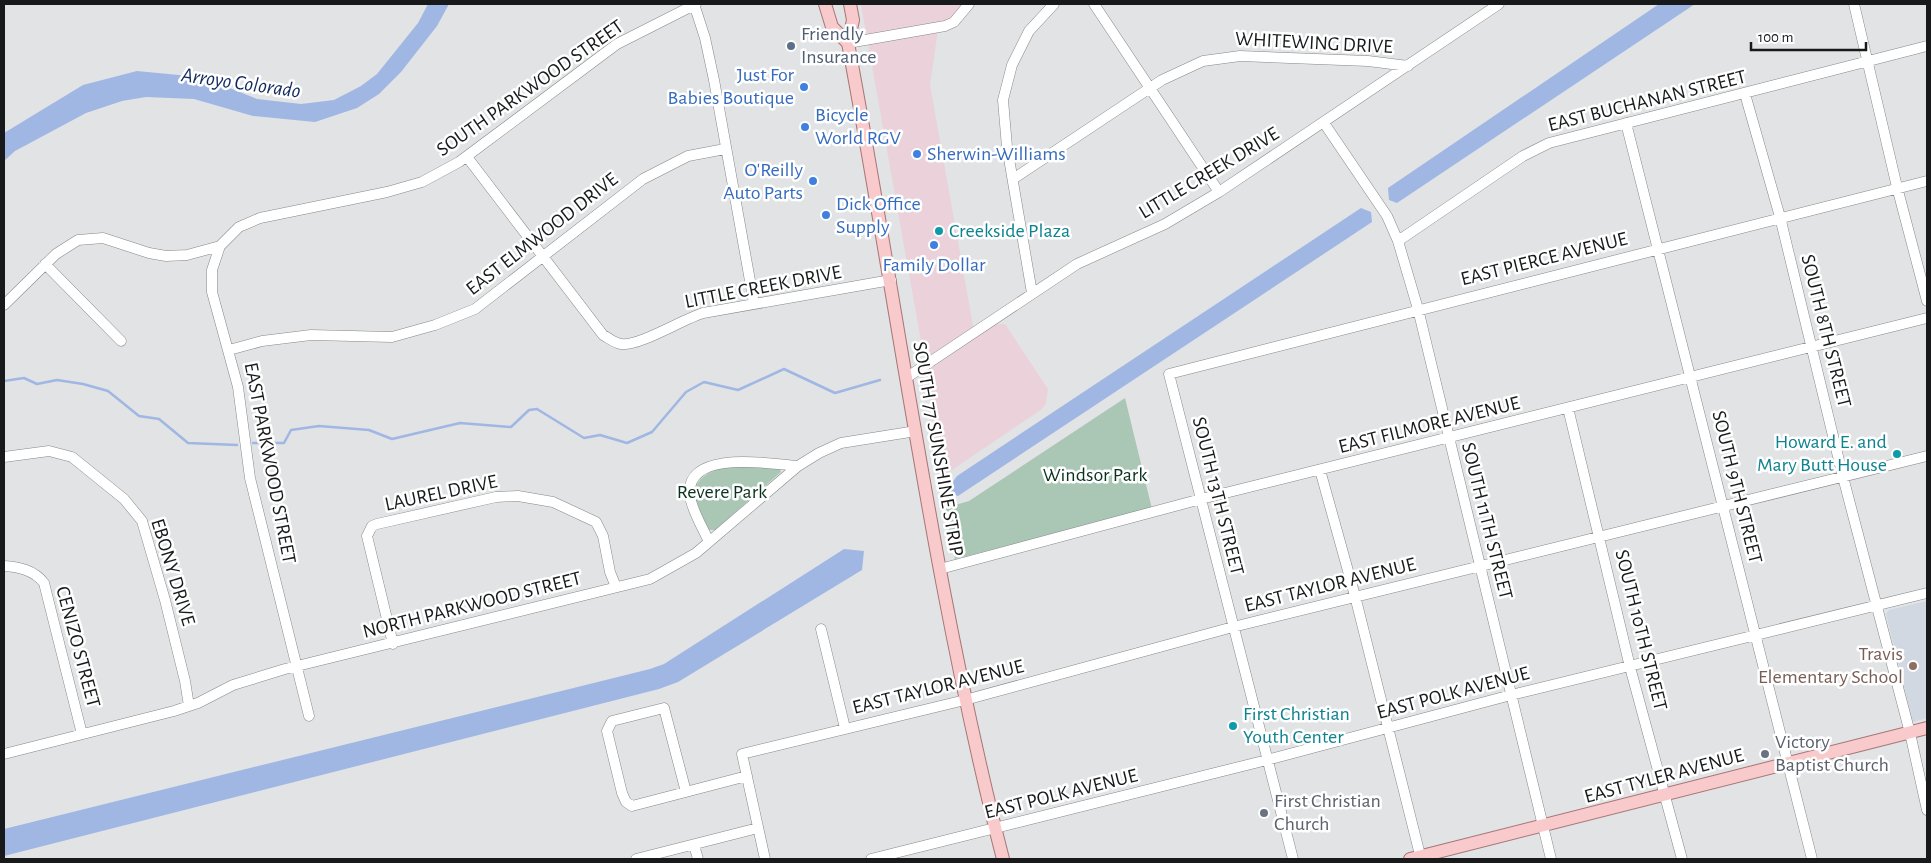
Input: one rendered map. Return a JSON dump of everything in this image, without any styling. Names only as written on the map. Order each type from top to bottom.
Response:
[{"type":"main road","points":[[826,4],[832,27],[848,43]]},
{"type":"main road","points":[[848,43],[853,20],[850,4]]},
{"type":"main road","name":"SOUTH 77 SUNSHINE STRIP","points":[[848,43],[940,569],[965,700],[1003,859]]},
{"type":"main road","name":"EAST TYLER AVENUE","points":[[1417,858],[1927,728]]},
{"type":"street","points":[[695,4],[708,54],[754,303]]},
{"type":"street","name":"SOUTH PARKWOOD STREET","points":[[4,305],[66,246],[90,237],[103,238],[141,251],[166,256],[195,253],[220,246],[231,234],[249,221],[414,185],[467,157],[617,44],[695,4]]},
{"type":"street","points":[[848,43],[945,26],[954,22],[969,4]]},
{"type":"street","points":[[1032,293],[1004,125],[1003,100],[1008,77],[1029,31],[1054,4]]},
{"type":"street","points":[[1094,4],[1219,192]]},
{"type":"street","name":"LITTLE CREEK DRIVE","points":[[906,378],[1077,264],[1166,224],[1219,192],[1499,4]]},
{"type":"street","points":[[1854,4],[1897,188],[1927,300]]},
{"type":"street","name":"EAST BUCHANAN STREET","points":[[1398,241],[1523,156],[1548,143],[1927,46]]},
{"type":"street","name":"WHITEWING DRIVE","points":[[1013,180],[1171,74],[1192,65],[1227,56],[1280,57],[1408,66]]},
{"type":"street","name":"SOUTH 8TH STREET","points":[[1745,94],[1780,217],[1843,477],[1910,732],[1927,810]]},
{"type":"street","name":"SOUTH 11TH STREET","points":[[1324,123],[1380,202],[1398,241],[1418,309],[1551,859]]},
{"type":"street","name":"SOUTH 9TH STREET","points":[[1626,123],[1692,377],[1812,859]]},
{"type":"street","name":"EAST ELMWOOD DRIVE","points":[[229,350],[262,341],[311,335],[392,337],[435,325],[475,309],[616,198],[655,171],[688,156],[725,149]]},
{"type":"street","name":"LITTLE CREEK DRIVE","points":[[467,157],[604,334],[621,344],[641,341],[673,324],[702,312],[890,280]]},
{"type":"street","name":"EAST PIERCE AVENUE","points":[[1170,374],[1418,309],[1927,181]]},
{"type":"street","name":"EAST PARKWOOD STREET","points":[[220,246],[212,270],[212,292],[238,387],[250,478],[309,716]]},
{"type":"street","points":[[45,264],[121,341]]},
{"type":"street","name":"EAST FILMORE AVENUE","points":[[940,569],[1201,499],[1927,318]]},
{"type":"street","name":"SOUTH 13TH STREET","points":[[1170,374],[1293,859]]},
{"type":"street","name":"SOUTH 10TH STREET","points":[[1568,408],[1630,666],[1682,859]]},
{"type":"street","name":"NORTH PARKWOOD STREET","points":[[4,754],[189,706],[233,685],[297,667],[650,578],[666,571],[709,542],[798,466],[819,453],[841,443],[916,431]]},
{"type":"street","name":"EBONY DRIVE","points":[[4,457],[49,451],[72,457],[124,499],[142,521],[176,645],[189,706]]},
{"type":"street","name":"EAST TAYLOR AVENUE","points":[[747,776],[742,754],[965,700],[1355,596],[1927,456]]},
{"type":"street","points":[[709,542],[690,495],[692,482],[702,470],[730,461],[798,466]]},
{"type":"street","points":[[1320,470],[1355,596],[1417,858]]},
{"type":"street","name":"LAUREL DRIVE","points":[[393,644],[368,542],[368,530],[377,524],[496,497],[518,496],[553,502],[596,522],[603,536],[610,572],[616,587]]},
{"type":"street","name":"CENIZO STREET","points":[[4,566],[22,568],[39,577],[44,583],[82,734]]},
{"type":"street","name":"EAST POLK AVENUE","points":[[871,859],[995,830],[1388,729],[1511,695],[1927,593]]},
{"type":"street","points":[[820,629],[845,728]]},
{"type":"street","points":[[686,792],[664,708],[612,721],[608,725],[607,731],[626,802],[632,806],[686,792],[747,776],[765,859]]},
{"type":"street","points":[[636,859],[758,828]]},
{"type":"street","points":[[694,845],[698,859]]},
{"type":"shaded area","points":[[861,4],[962,4],[950,19],[939,23],[930,85],[973,326],[1005,324],[1048,389],[1046,403],[1042,409],[940,478],[924,358]]},
{"type":"shaded area","name":"Travis Elementary School","points":[[1927,601],[1927,718],[1913,722],[1886,614],[1889,610]]},
{"type":"green space","name":"Windsor Park","points":[[1125,398],[1152,509],[955,559],[945,508],[969,501]]},
{"type":"green space","name":"Revere Park","points":[[736,465],[780,469],[781,472],[715,530],[709,530],[701,517],[697,505],[696,486],[709,473]]},
{"type":"water","name":"Arroyo Colorado","points":[[428,4],[449,4],[437,26],[401,72],[379,94],[357,108],[315,122],[253,116],[194,99],[146,97],[122,101],[86,113],[15,151],[4,161],[4,133],[83,85],[137,71],[189,76],[212,81],[257,99],[301,104],[334,100],[361,86],[377,74],[418,23]]},
{"type":"water","points":[[1659,4],[1695,4],[1397,203],[1389,200],[1388,188]]},
{"type":"water","points":[[1361,208],[1371,212],[1372,222],[958,496],[949,493],[949,487],[957,476]]},
{"type":"water","points":[[844,549],[864,551],[862,570],[678,682],[659,689],[4,856],[4,829],[664,664]]},
{"type":"waterway","points":[[253,443],[284,443],[291,430],[319,426],[369,430],[392,439],[460,423],[511,427],[529,410],[537,409],[584,438],[600,435],[627,443],[652,432],[686,392],[704,382],[738,390],[784,369],[835,393],[880,380]]},
{"type":"waterway","points":[[4,381],[24,378],[37,384],[57,380],[83,384],[108,391],[139,416],[159,419],[188,443],[237,445]]},
{"type":"place","name":"Friendly Insurance","points":[[791,46]]},
{"type":"place","name":"Just For Babies Boutique","points":[[804,87]]},
{"type":"place","name":"Bicycle World RGV","points":[[805,127]]},
{"type":"place","name":"Sherwin-Williams","points":[[917,154]]},
{"type":"place","name":"O'Reilly Auto Parts","points":[[813,181]]},
{"type":"place","name":"Dick Office Supply","points":[[826,215]]},
{"type":"place","name":"Creekside Plaza","points":[[939,231]]},
{"type":"place","name":"Family Dollar","points":[[934,245]]},
{"type":"place","name":"Howard E. and Mary Butt House","points":[[1897,454]]},
{"type":"place","name":"Travis Elementary School","points":[[1913,666]]},
{"type":"place","name":"First Christian Youth Center","points":[[1233,726]]},
{"type":"place","name":"Victory Baptist Church","points":[[1765,754]]},
{"type":"place","name":"First Christian Church","points":[[1264,813]]}]
